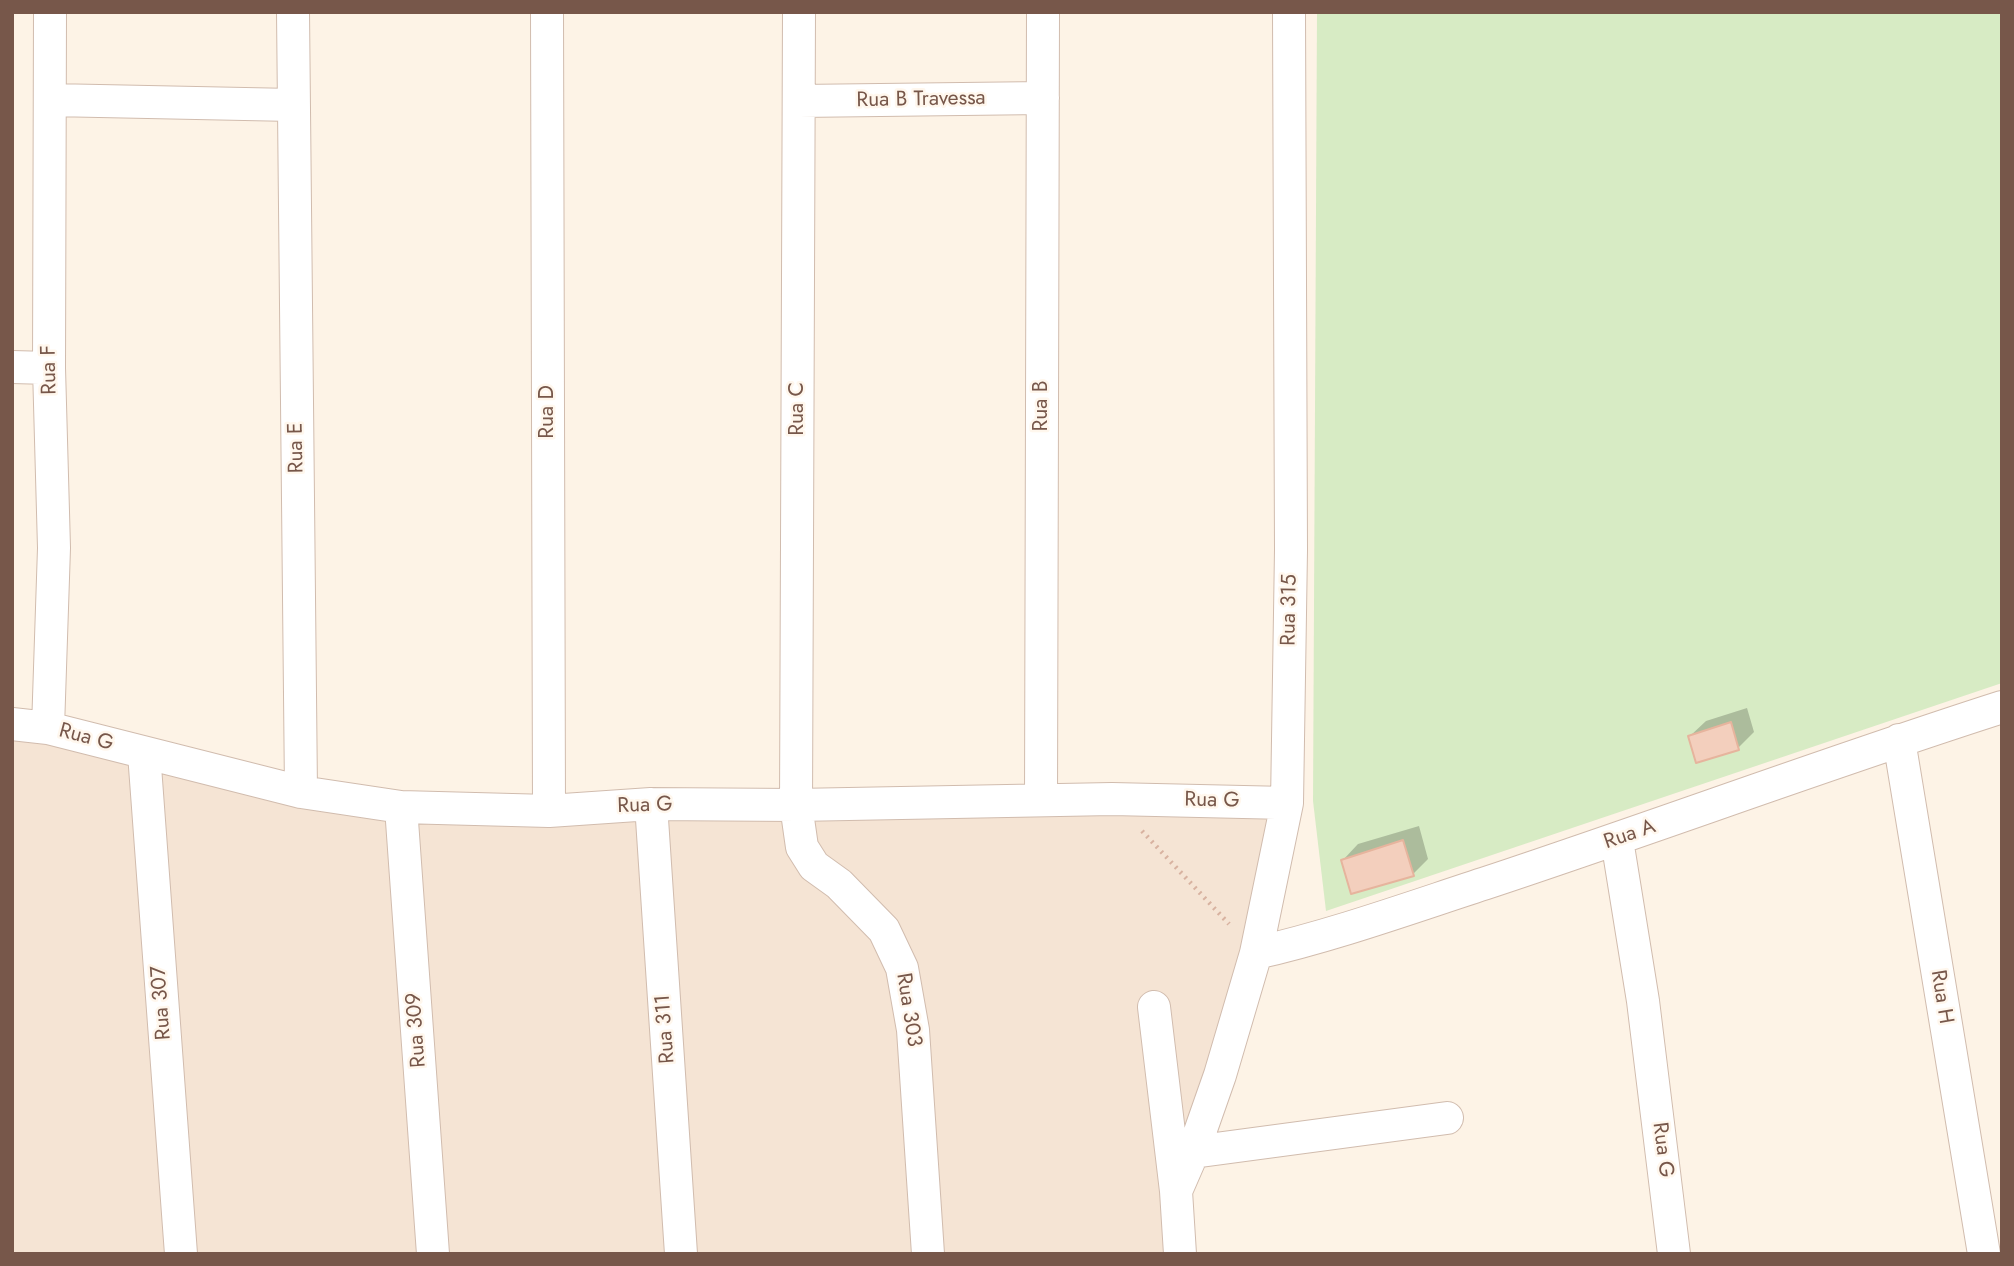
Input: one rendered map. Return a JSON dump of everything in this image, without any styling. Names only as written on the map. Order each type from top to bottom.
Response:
[{"type":"street","name":"Rua F","points":[[48,728],[54,548],[49,368],[50,12]]},
{"type":"street","name":"Rua E","points":[[293,12],[301,792]]},
{"type":"street","name":"Rua D","points":[[547,12],[550,811]]},
{"type":"street","name":"Rua C","points":[[796,805],[799,12]]},
{"type":"street","name":"Rua B","points":[[1041,800],[1043,12]]},
{"type":"street","name":"Rua 315","points":[[1176,1192],[1193,1153],[1220,1075],[1256,953],[1287,803],[1291,550],[1289,12]]},
{"type":"street","name":"Rua B Travessa","points":[[799,101],[1043,98]]},
{"type":"street","points":[[51,100],[293,105]]},
{"type":"street","points":[[12,367],[49,368]]},
{"type":"street","name":"Rua A","points":[[1256,953],[1313,940],[1617,840],[1899,740],[2002,707]]},
{"type":"street","name":"Rua G","points":[[12,724],[48,728],[301,792],[401,807],[550,811],[651,804],[796,805],[1112,799],[1287,803]]},
{"type":"street","name":"Rua H","points":[[1899,740],[1984,1254]]},
{"type":"street","name":"Rua 307","points":[[144,753],[181,1254]]},
{"type":"street","name":"Rua 311","points":[[651,804],[681,1254]]},
{"type":"street","name":"Rua 303","points":[[796,805],[802,847],[814,866],[839,884],[884,930],[902,968],[913,1030],[928,1254]]},
{"type":"street","name":"Rua 309","points":[[401,807],[433,1254]]},
{"type":"street","name":"Rua G","points":[[1617,840],[1643,1002],[1674,1254]]},
{"type":"street","name":"Rua 315","points":[[1154,1007],[1176,1192],[1180,1254]]},
{"type":"street","points":[[1193,1153],[1447,1118]]},
{"type":"path","points":[[1112,799],[1256,953]]},
{"type":"shaded area","points":[[12,724],[401,807],[1287,803],[1193,1152],[1180,1254],[12,1254]]},
{"type":"green space","points":[[1317,12],[2002,12],[2002,683],[1326,911],[1313,801]]},
{"type":"building","points":[[1731,722],[1739,750],[1696,763],[1688,736]]},
{"type":"building","points":[[1403,840],[1414,876],[1351,894],[1341,860]]}]
